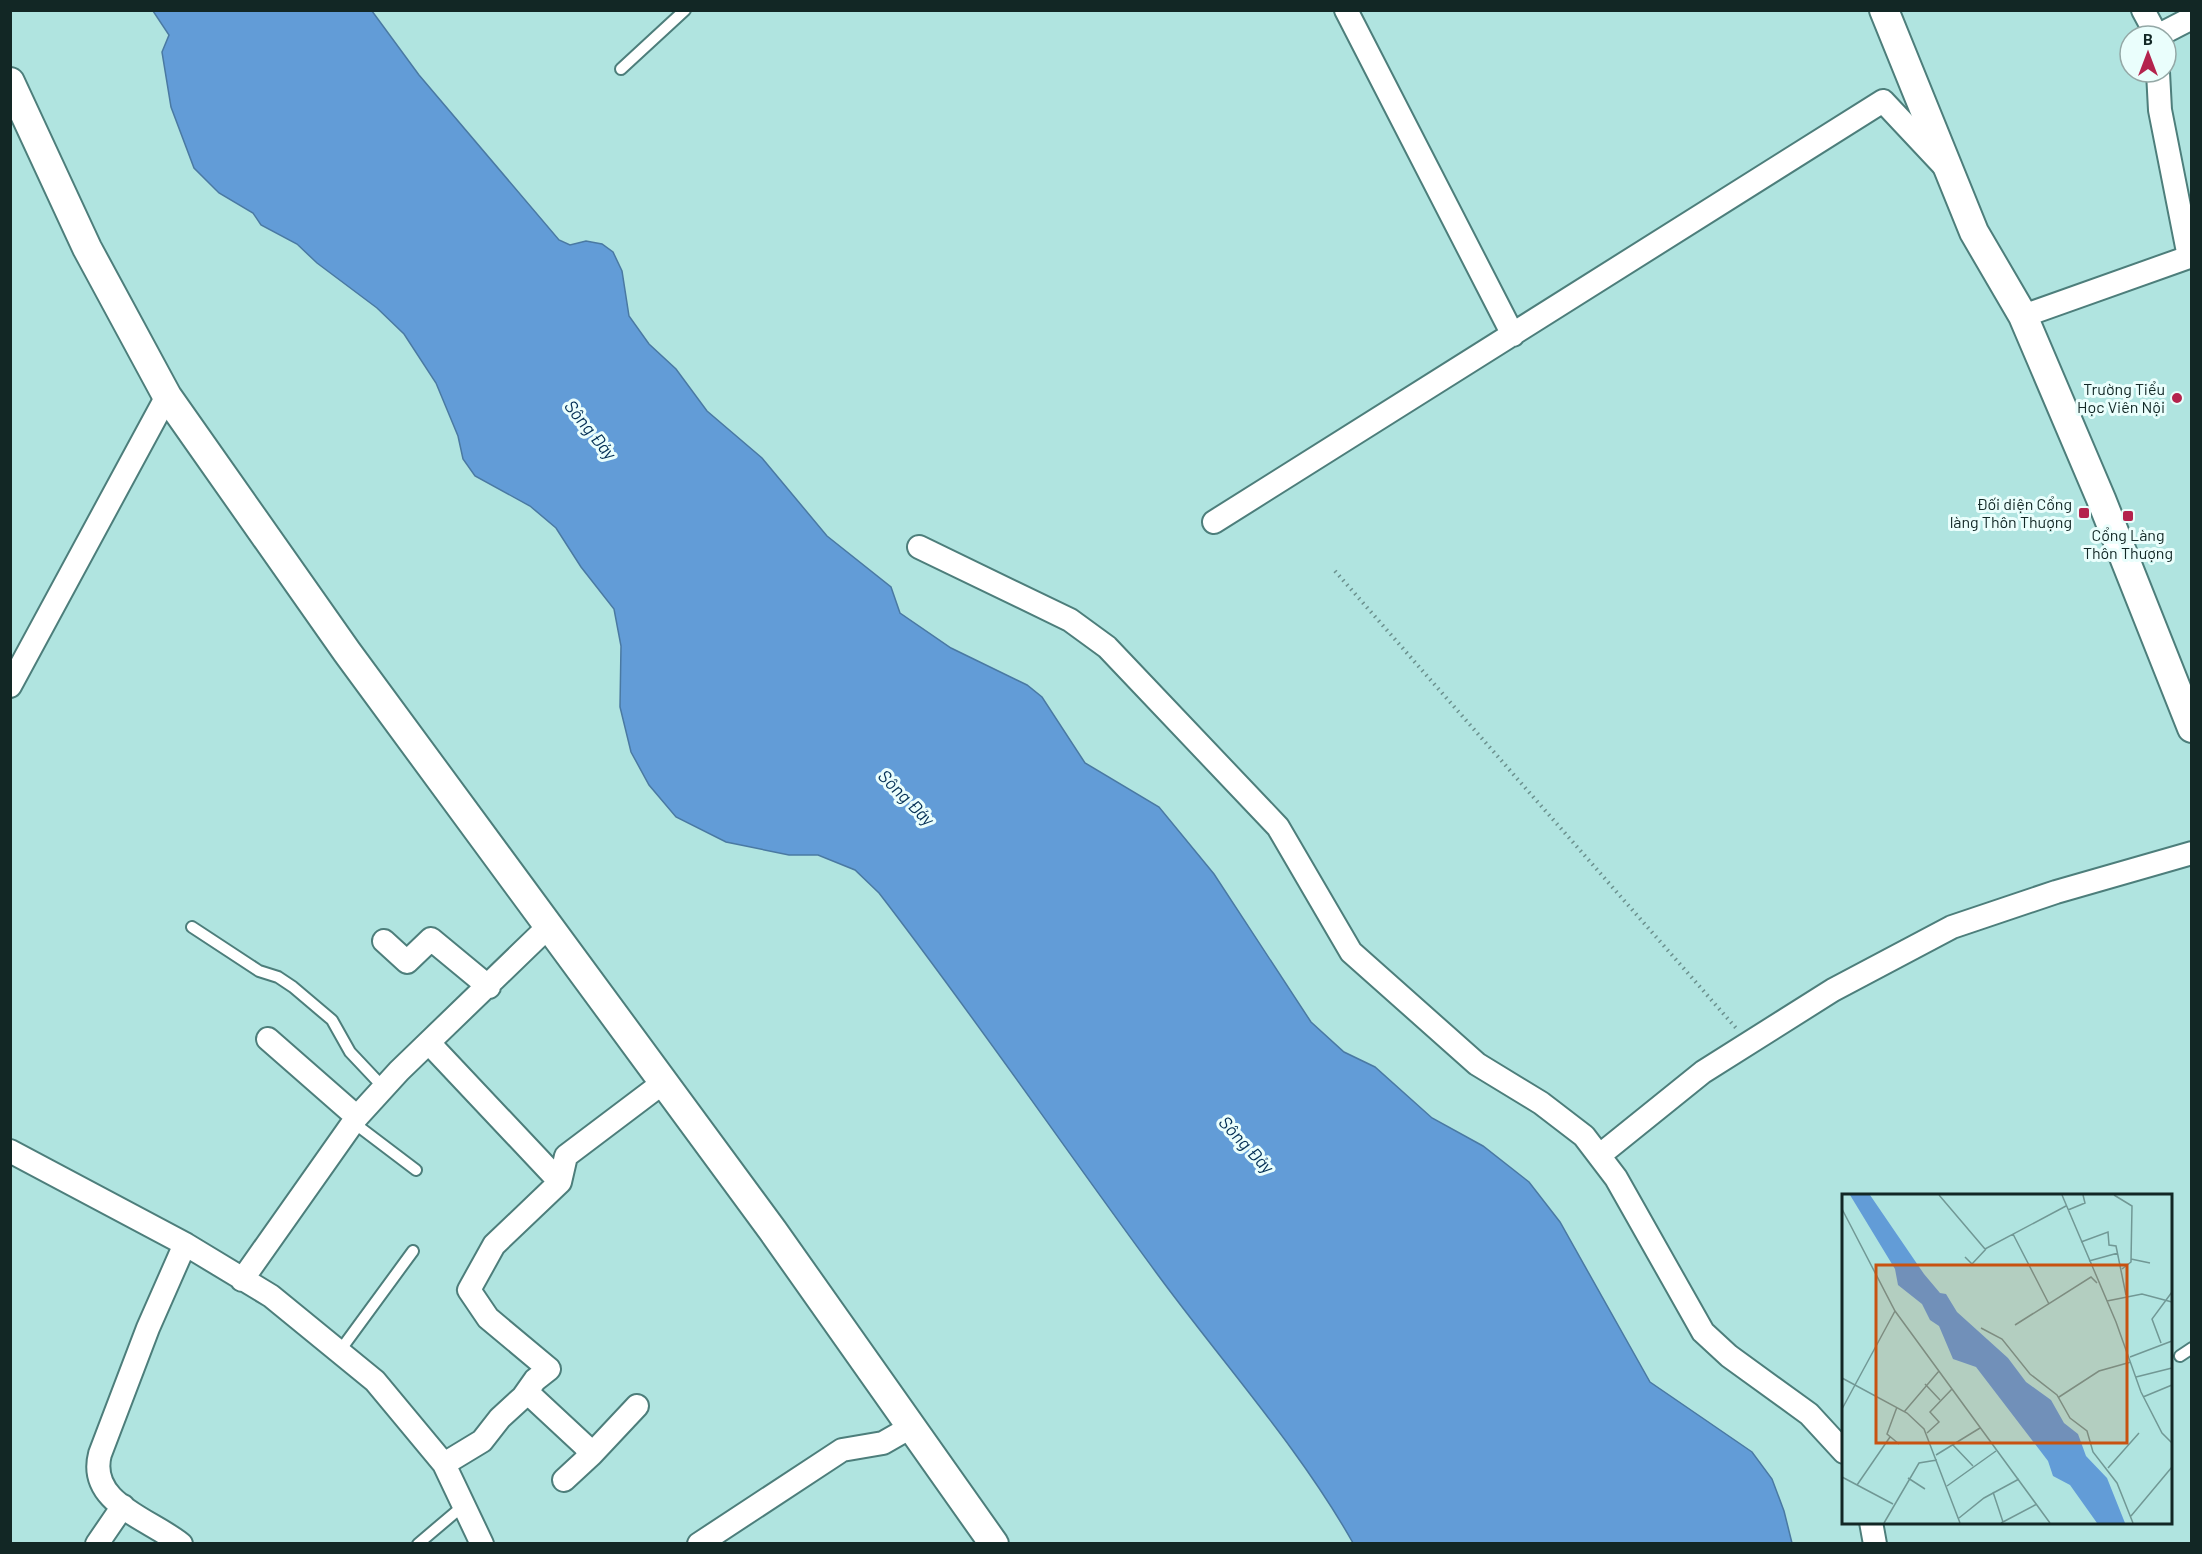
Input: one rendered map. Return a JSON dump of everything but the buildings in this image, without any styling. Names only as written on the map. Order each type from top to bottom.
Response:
[{"type":"street","points":[[1346,10],[1513,335]]},
{"type":"street","points":[[1884,10],[1974,232],[2023,316],[2101,499],[2192,728]]},
{"type":"street","points":[[2143,10],[2151,24]]},
{"type":"street","points":[[2178,25],[2192,18]]},
{"type":"street","points":[[10,82],[87,248],[167,396],[347,652],[663,1082],[994,1544]]},
{"type":"street","points":[[2023,316],[2190,256],[2160,110],[2159,84]]},
{"type":"street","points":[[1214,522],[1883,101],[1951,174]]},
{"type":"street","points":[[10,686],[167,396]]},
{"type":"street","points":[[919,546],[1070,620],[1107,647],[1278,827],[1351,952],[1477,1064],[1567,1121],[1600,1155],[1703,1332],[1729,1356],[1809,1414],[1842,1450]]},
{"type":"street","points":[[1600,1155],[1703,1072],[1833,990],[1952,927],[2056,892],[2192,853]]},
{"type":"street","points":[[242,1280],[356,1120],[383,1087],[549,927]]},
{"type":"street","points":[[384,940],[407,962],[431,939],[489,987]]},
{"type":"street","points":[[268,1039],[356,1120]]},
{"type":"street","points":[[429,1043],[560,1182]]},
{"type":"street","points":[[444,1464],[482,1442],[535,1380],[549,1369],[488,1318],[469,1290],[494,1245],[560,1182],[566,1156],[663,1082]]},
{"type":"street","points":[[10,1151],[185,1244],[271,1296],[375,1381],[444,1464],[482,1544]]},
{"type":"street","points":[[181,1544],[105,1492],[100,1483],[98,1460],[148,1328],[185,1244]]},
{"type":"street","points":[[527,1392],[584,1445],[591,1455]]},
{"type":"street","points":[[564,1480],[637,1406]]},
{"type":"street","points":[[699,1544],[842,1450],[883,1443],[911,1427]]},
{"type":"street","points":[[97,1544],[123,1506]]},
{"type":"street","points":[[1871,1524],[1875,1544]]},
{"type":"lane","points":[[621,69],[685,10]]},
{"type":"lane","points":[[192,927],[259,971],[278,977],[293,987],[332,1020],[350,1052],[383,1087]]},
{"type":"lane","points":[[356,1120],[416,1170]]},
{"type":"lane","points":[[339,1352],[413,1251]]},
{"type":"lane","points":[[2180,1356],[2192,1348]]},
{"type":"lane","points":[[418,1544],[464,1505]]},
{"type":"path","points":[[1335,571],[1749,1043]]},
{"type":"water","name":"Sông Đáy","points":[[153,11],[372,11],[419,75],[559,240],[570,245],[586,241],[602,244],[613,252],[622,271],[629,316],[649,344],[676,369],[707,411],[762,458],[827,536],[891,587],[900,613],[951,648],[1027,685],[1042,697],[1085,763],[1159,807],[1214,874],[1311,1022],[1344,1052],[1375,1067],[1432,1118],[1483,1146],[1529,1182],[1560,1222],[1650,1382],[1752,1452],[1772,1479],[1784,1511],[1792,1543],[1353,1543],[1332,1507],[1284,1438],[1155,1271],[879,893],[855,870],[818,855],[789,855],[726,842],[676,817],[649,785],[631,752],[620,707],[621,646],[614,609],[581,567],[556,528],[530,506],[475,476],[463,459],[458,436],[436,383],[404,334],[377,308],[317,263],[297,244],[261,225],[253,213],[219,193],[194,168],[171,107],[162,52],[169,35]]},
{"type":"place","name":"Trường Tiểu Học Viên Nội","points":[[2177,398]]},
{"type":"place","name":"Đối diện Cổng làng Thôn Thượng","points":[[2084,513]]},
{"type":"place","name":"Cổng Làng Thôn Thượng","points":[[2128,516]]}]
